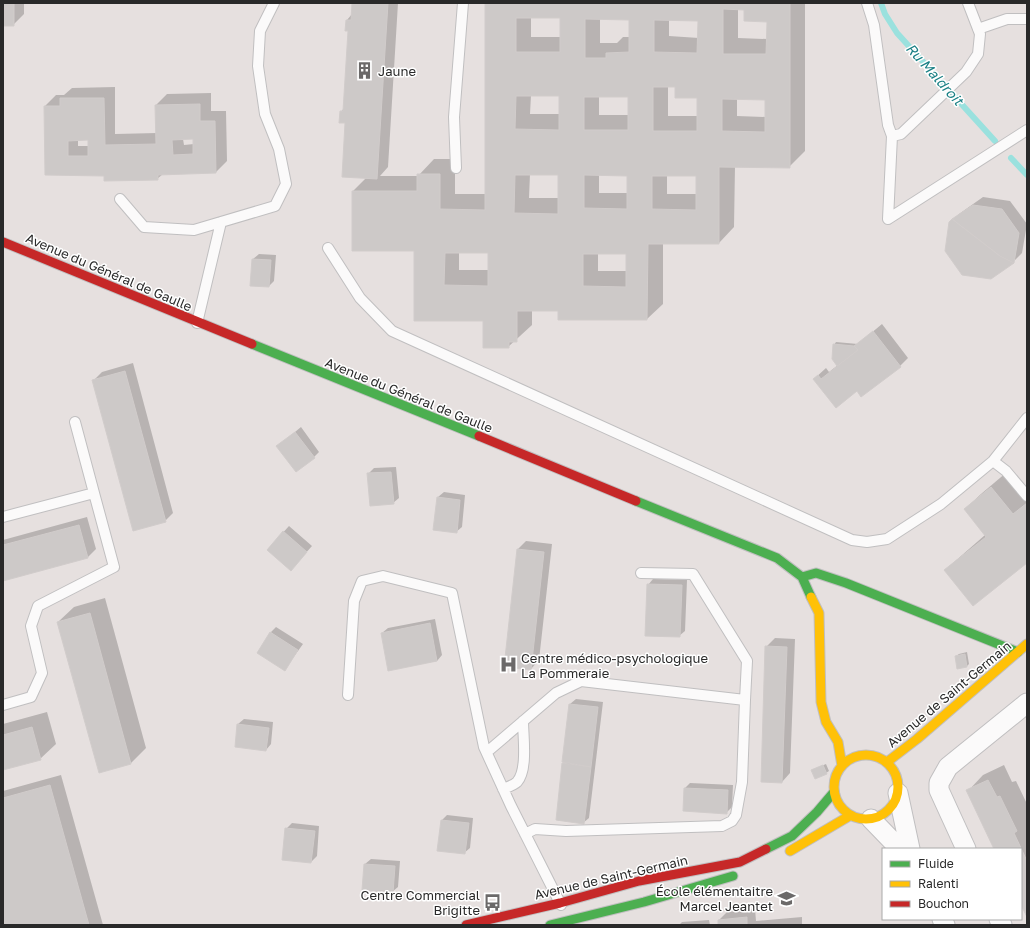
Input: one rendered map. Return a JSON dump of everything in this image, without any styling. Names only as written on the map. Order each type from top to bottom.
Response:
[{"type":"street","name":"Avenue du Général de Gaulle","points":[[3,242],[197,323],[777,558],[802,577],[819,613],[821,702],[826,722],[838,742],[842,766]]},
{"type":"street","points":[[802,577],[816,573],[846,583],[1018,652]]},
{"type":"street","name":"Avenue de Saint-Germain","points":[[887,762],[917,739],[1027,644]]},
{"type":"street","points":[[966,848],[939,790],[939,783],[948,768],[962,755],[1027,703]]},
{"type":"street","points":[[838,742],[863,755],[880,758],[887,762],[897,776],[898,793],[910,848]]},
{"type":"street","points":[[863,755],[848,761],[842,766],[837,774],[834,792],[837,801],[843,809],[851,815],[861,819],[871,819],[880,816],[889,810],[895,802],[898,793]]},
{"type":"street","name":"Avenue de Saint-Germain","points":[[466,925],[560,903],[639,880],[740,862],[792,836],[817,812],[834,792]]},
{"type":"street","points":[[783,855],[851,815]]},
{"type":"street","points":[[871,819],[899,848]]},
{"type":"street","points":[[550,925],[644,902],[744,872]]},
{"type":"lane","points":[[120,199],[144,226],[194,230],[275,206],[286,184],[279,149],[265,114],[258,66],[260,31],[274,3]]},
{"type":"lane","points":[[456,168],[454,117],[464,3]]},
{"type":"lane","points":[[867,3],[874,25],[888,125],[892,136],[888,220],[1027,130]]},
{"type":"lane","points":[[892,136],[901,134],[948,90],[966,72],[978,54],[980,34],[968,3]]},
{"type":"lane","points":[[978,29],[1007,19],[1027,19]]},
{"type":"lane","points":[[197,323],[221,222]]},
{"type":"lane","points":[[328,248],[360,298],[392,331],[852,540],[867,542],[887,539],[941,504],[993,461],[1027,418]]},
{"type":"lane","points":[[3,705],[31,697],[42,673],[31,626],[38,606],[114,567],[75,422]]},
{"type":"lane","points":[[993,461],[1006,471],[1026,496]]},
{"type":"lane","points":[[3,517],[94,493]]},
{"type":"lane","points":[[525,834],[535,829],[566,831],[722,826],[732,821],[736,815],[742,782],[747,661],[693,574],[641,573]]},
{"type":"lane","points":[[348,695],[354,601],[362,581],[383,576],[452,593],[487,752],[503,789],[560,903],[565,921]]},
{"type":"lane","points":[[487,752],[556,693],[581,681],[745,700]]},
{"type":"lane","points":[[503,789],[516,783],[520,778],[524,763],[523,721]]},
{"type":"building","points":[[3,3],[14,3],[14,26],[3,26]]},
{"type":"building","name":"Jaune","points":[[352,3],[388,3],[377,179],[342,177],[345,123],[339,123],[340,111],[343,111],[348,31],[345,31],[346,20],[351,20]]},
{"type":"building","points":[[485,3],[790,3],[790,168],[719,167],[719,244],[648,244],[647,320],[558,320],[558,311],[517,311],[517,342],[509,342],[509,348],[483,348],[483,321],[414,321],[414,251],[352,251],[352,191],[417,191],[417,174],[440,174],[440,209],[485,210]],"holes":[[[723,9],[744,10],[744,21],[767,22],[766,54],[723,54]],[[516,18],[560,18],[560,52],[516,52]],[[585,19],[629,20],[629,52],[606,53],[606,58],[585,58]],[[654,20],[698,21],[697,53],[654,52]],[[653,87],[675,87],[675,98],[697,98],[697,131],[653,131]],[[516,96],[559,96],[559,130],[515,129]],[[584,97],[628,97],[628,130],[584,130]],[[722,99],[765,100],[765,132],[722,131]],[[515,175],[558,175],[558,214],[514,213]],[[584,175],[627,176],[627,209],[584,208]],[[652,176],[696,176],[696,210],[652,209]],[[445,253],[488,253],[488,286],[444,285]],[[583,254],[626,254],[626,287],[583,286]]]},
{"type":"building","points":[[60,98],[104,98],[105,145],[156,144],[155,105],[200,104],[200,121],[215,121],[216,173],[158,175],[158,180],[104,181],[104,176],[45,175],[44,106],[60,106]],"holes":[[[193,139],[193,154],[173,155],[172,140]],[[88,140],[88,156],[68,156],[68,141]]]},
{"type":"building","points":[[973,205],[1002,209],[1019,233],[1014,263],[1000,256],[952,219]]},
{"type":"building","points":[[952,219],[1000,256],[1014,263],[991,279],[962,275],[945,251],[949,222]]},
{"type":"building","points":[[252,259],[271,260],[269,287],[250,286]]},
{"type":"building","points":[[873,331],[901,367],[861,397],[857,391],[836,408],[813,379],[818,375],[821,379],[858,350],[854,346]]},
{"type":"building","points":[[833,344],[854,346],[858,350],[837,366],[832,359]]},
{"type":"building","points":[[125,371],[166,522],[133,531],[92,380]]},
{"type":"building","points":[[295,432],[315,458],[296,472],[276,446]]},
{"type":"building","points":[[391,472],[394,504],[370,506],[367,473]]},
{"type":"building","points":[[991,487],[1013,514],[1027,503],[1027,563],[973,606],[944,570],[986,537],[964,509]]},
{"type":"building","points":[[437,497],[460,500],[457,533],[433,530]]},
{"type":"building","points":[[79,525],[88,558],[3,581],[3,545]]},
{"type":"building","points":[[283,531],[307,552],[291,571],[267,550]]},
{"type":"building","points":[[517,549],[544,552],[531,670],[504,667]]},
{"type":"building","points":[[647,584],[682,585],[680,637],[645,636]]},
{"type":"building","points":[[90,613],[131,764],[99,773],[57,622]]},
{"type":"building","points":[[430,623],[437,661],[388,671],[381,633]]},
{"type":"building","points":[[270,632],[298,650],[285,671],[257,653]]},
{"type":"building","points":[[765,646],[787,647],[782,783],[761,782]]},
{"type":"building","points":[[965,654],[967,667],[957,669],[955,656]]},
{"type":"building","points":[[569,704],[598,707],[591,767],[562,762]]},
{"type":"building","points":[[237,724],[269,728],[266,751],[235,747]]},
{"type":"building","points":[[32,727],[41,760],[3,770],[3,735]]},
{"type":"building","points":[[562,763],[591,767],[584,824],[556,820]]},
{"type":"building","points":[[823,765],[827,774],[815,779],[811,770]]},
{"type":"building","points":[[988,780],[997,797],[1000,796],[1017,831],[1014,833],[1021,848],[994,848],[966,790]]},
{"type":"building","points":[[50,785],[89,925],[3,925],[3,798]]},
{"type":"building","points":[[684,788],[728,790],[727,814],[683,811]]},
{"type":"building","points":[[441,820],[469,823],[465,854],[437,851]]},
{"type":"building","points":[[285,828],[315,831],[311,863],[282,860]]},
{"type":"building","points":[[1022,850],[1027,861],[1027,917],[1022,907]]},
{"type":"building","points":[[364,864],[395,866],[393,893],[362,890]]},
{"type":"building","points":[[747,917],[747,925],[718,925],[718,920]]},
{"type":"waterway","name":"Ru Maldroit","points":[[881,3],[885,14],[897,33],[995,141]]},
{"type":"waterway","name":"Ru Maldroit","points":[[1011,158],[1027,175]]},
{"type":"traffic: fast","points":[[252,344],[479,436]]},
{"type":"traffic: fast","points":[[636,501],[777,558],[802,577],[811,597]]},
{"type":"traffic: fast","points":[[802,577],[816,573],[846,583],[1018,652]]},
{"type":"traffic: fast","points":[[766,849],[792,836],[817,812],[834,792]]},
{"type":"traffic: fast","points":[[550,925],[644,902],[733,876]]},
{"type":"traffic: slow","points":[[811,597],[819,613],[821,702],[826,722],[838,742],[842,766]]},
{"type":"traffic: slow","points":[[887,762],[917,739],[1027,644]]},
{"type":"traffic: slow","points":[[866,755],[878,757],[889,764],[896,775],[898,787],[896,799],[889,810],[878,817],[866,819],[854,817],[843,810],[836,799],[834,787],[836,775],[843,764],[854,757],[866,755]]},
{"type":"traffic: slow","points":[[790,851],[851,815]]},
{"type":"traffic: jam","points":[[3,242],[252,344]]},
{"type":"traffic: jam","points":[[479,436],[636,501]]},
{"type":"traffic: jam","points":[[466,925],[560,903],[639,881],[740,862],[766,849]]},
{"type":"place","name":"Jaune","points":[[365,71]]},
{"type":"place","name":"Centre médico-psychologique La Pommeraie","points":[[508,665]]},
{"type":"place","name":"École élémentaitre Marcel Jeantet","points":[[786,898]]},
{"type":"place","name":"Centre Commercial Brigitte","points":[[493,902]]}]
